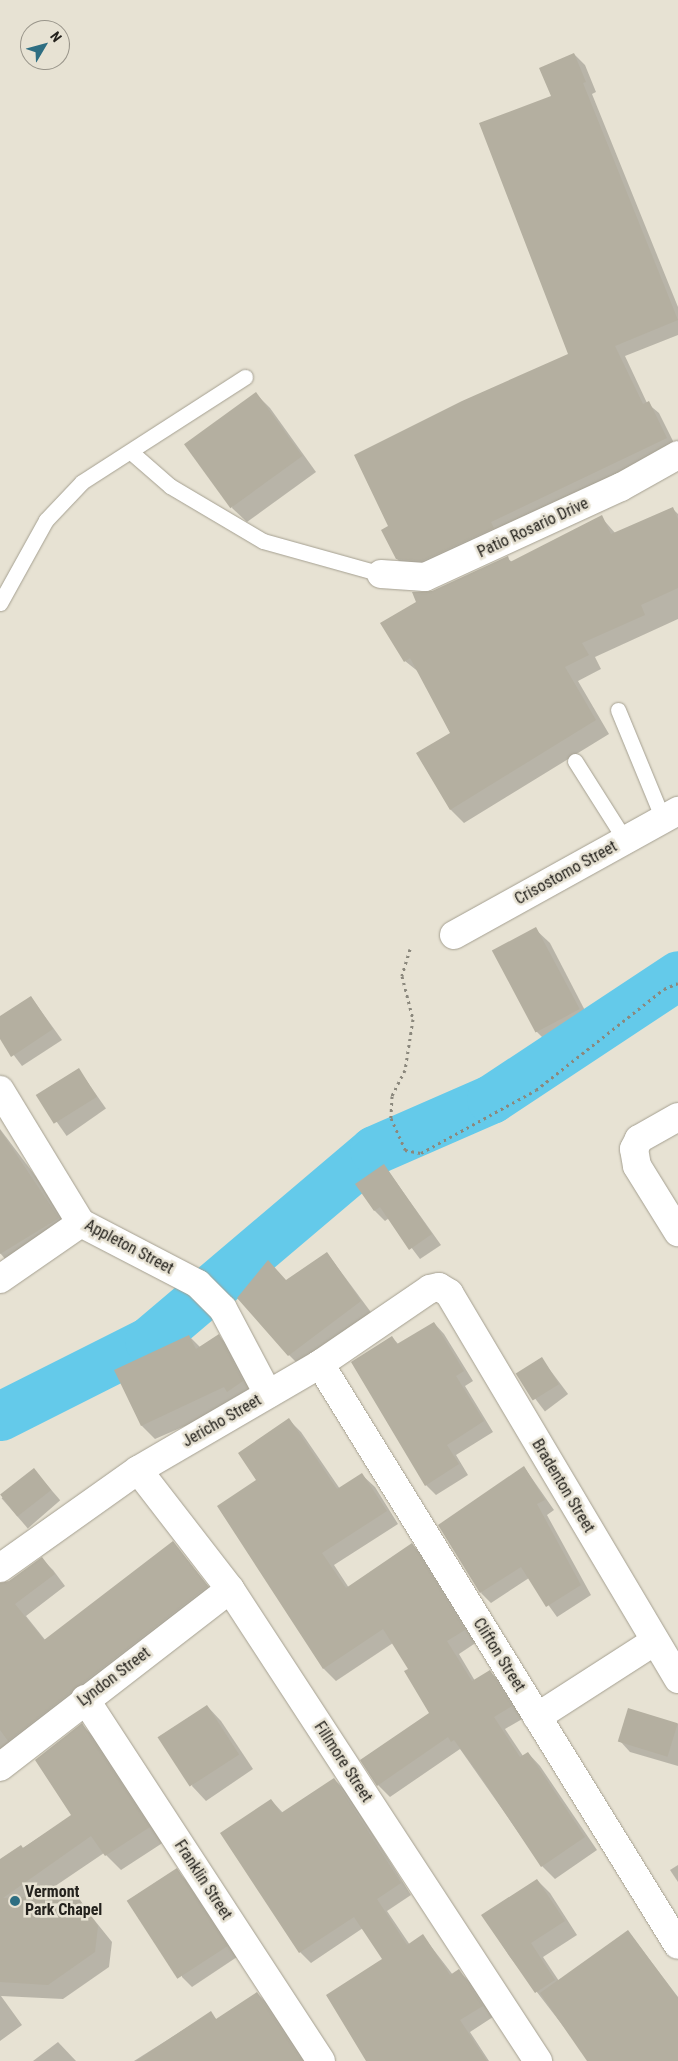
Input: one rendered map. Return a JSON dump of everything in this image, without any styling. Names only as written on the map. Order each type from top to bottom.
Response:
[{"type":"street","name":"Patio Rosario Drive","points":[[381,574],[425,577],[621,487],[678,455]]},
{"type":"street","name":"Crisostomo Street","points":[[454,935],[671,815]]},
{"type":"street","name":"Appleton Street","points":[[0,1090],[81,1223],[198,1284],[223,1309],[268,1394]]},
{"type":"street","points":[[678,1117],[640,1138],[634,1150],[638,1166],[678,1232]]},
{"type":"street","points":[[0,1279],[81,1223]]},
{"type":"street","name":"Jericho Street","points":[[0,1568],[138,1470],[320,1364],[430,1289],[439,1287],[449,1293]]},
{"type":"street","name":"Bradenton Street","points":[[449,1293],[678,1679]]},
{"type":"street","name":"Clifton Street","points":[[320,1364],[678,1945]]},
{"type":"street","name":"Fillmore Street","points":[[138,1470],[230,1589],[538,2061]]},
{"type":"street","name":"Lyndon Street","points":[[0,1767],[85,1699],[230,1589]]},
{"type":"street","points":[[537,1717],[655,1641]]},
{"type":"street","name":"Franklin Street","points":[[85,1699],[322,2061]]},
{"type":"lane","points":[[0,603],[46,520],[82,482],[245,377]]},
{"type":"lane","points":[[131,452],[170,486],[263,541],[381,574]]},
{"type":"lane","points":[[618,710],[671,815]]},
{"type":"lane","points":[[575,762],[625,840]]},
{"type":"path","points":[[410,949],[402,976],[413,1019],[405,1070],[392,1096],[391,1118],[405,1150],[421,1153],[536,1090],[664,989],[678,983]]},
{"type":"building","points":[[574,53],[586,82],[583,83],[678,320],[615,346],[643,404],[649,401],[667,438],[491,522],[494,528],[422,561],[396,559],[381,530],[388,526],[354,455],[462,401],[568,354],[479,123],[551,96],[539,68]]},
{"type":"building","points":[[256,392],[302,456],[230,508],[184,444]]},
{"type":"building","points":[[673,507],[678,519],[678,588],[641,605],[645,615],[582,643],[589,655],[565,667],[596,720],[450,810],[416,753],[450,733],[410,658],[404,662],[380,623],[416,602],[412,592],[432,591],[508,556],[510,562],[602,515],[611,534]]},
{"type":"building","points":[[536,927],[580,1009],[536,1033],[492,950]]},
{"type":"building","points":[[31,996],[53,1029],[11,1057],[0,1039],[0,1016]]},
{"type":"building","points":[[79,1068],[97,1097],[54,1124],[36,1095]]},
{"type":"building","points":[[0,1130],[59,1218],[0,1254]]},
{"type":"building","points":[[384,1164],[432,1234],[409,1250],[380,1207],[374,1211],[355,1184]]},
{"type":"building","points":[[327,1252],[361,1301],[288,1356],[237,1298],[268,1260],[286,1280]]},
{"type":"building","points":[[434,1322],[464,1371],[456,1376],[484,1421],[447,1445],[459,1464],[425,1486],[351,1362],[392,1336],[397,1344]]},
{"type":"building","points":[[219,1334],[243,1381],[227,1392],[224,1387],[141,1426],[114,1370],[189,1335],[196,1349]]},
{"type":"building","points":[[542,1357],[559,1384],[533,1401],[516,1373]]},
{"type":"building","points":[[289,1418],[337,1489],[362,1473],[387,1511],[322,1553],[346,1588],[412,1543],[465,1630],[447,1641],[472,1681],[490,1670],[512,1706],[494,1717],[520,1757],[528,1752],[585,1837],[541,1867],[481,1777],[454,1740],[451,1742],[448,1737],[377,1786],[360,1760],[429,1713],[404,1671],[408,1669],[383,1629],[323,1669],[217,1506],[256,1480],[238,1453]]},
{"type":"building","points":[[524,1466],[545,1500],[537,1504],[581,1585],[546,1607],[521,1567],[480,1593],[438,1525]]},
{"type":"building","points":[[34,1468],[51,1490],[17,1517],[0,1494]]},
{"type":"building","points":[[173,1541],[208,1586],[8,1741],[0,1730],[0,1583],[9,1581],[42,1557],[55,1574],[15,1604],[44,1640]]},
{"type":"building","points":[[207,1705],[239,1754],[190,1787],[158,1737]]},
{"type":"building","points":[[628,1708],[678,1723],[667,1757],[618,1741]]},
{"type":"building","points":[[82,1723],[150,1827],[105,1856],[91,1836],[3,1898],[76,1894],[98,1926],[95,1952],[48,1985],[0,1982],[0,1859],[21,1845],[23,1848],[71,1815],[35,1760]]},
{"type":"building","points":[[334,1778],[401,1883],[377,1899],[407,1945],[423,1934],[450,1975],[459,1969],[483,2006],[460,2020],[487,2061],[366,2061],[326,1995],[382,1959],[354,1917],[299,1953],[220,1833],[271,1799],[281,1813]]},
{"type":"building","points":[[177,1868],[228,1946],[177,1979],[127,1901]]},
{"type":"building","points":[[537,1879],[565,1921],[531,1943],[555,1980],[535,1993],[481,1915]]},
{"type":"building","points":[[628,1930],[678,1998],[678,2061],[587,2061],[540,1993]]},
{"type":"building","points":[[257,1992],[302,2061],[136,2061],[211,2011],[216,2019]]},
{"type":"waterway","points":[[0,1416],[149,1341],[374,1150],[491,1099],[678,975]]},
{"type":"place","name":"Vermont Park Chapel","points":[[15,1901]]}]
